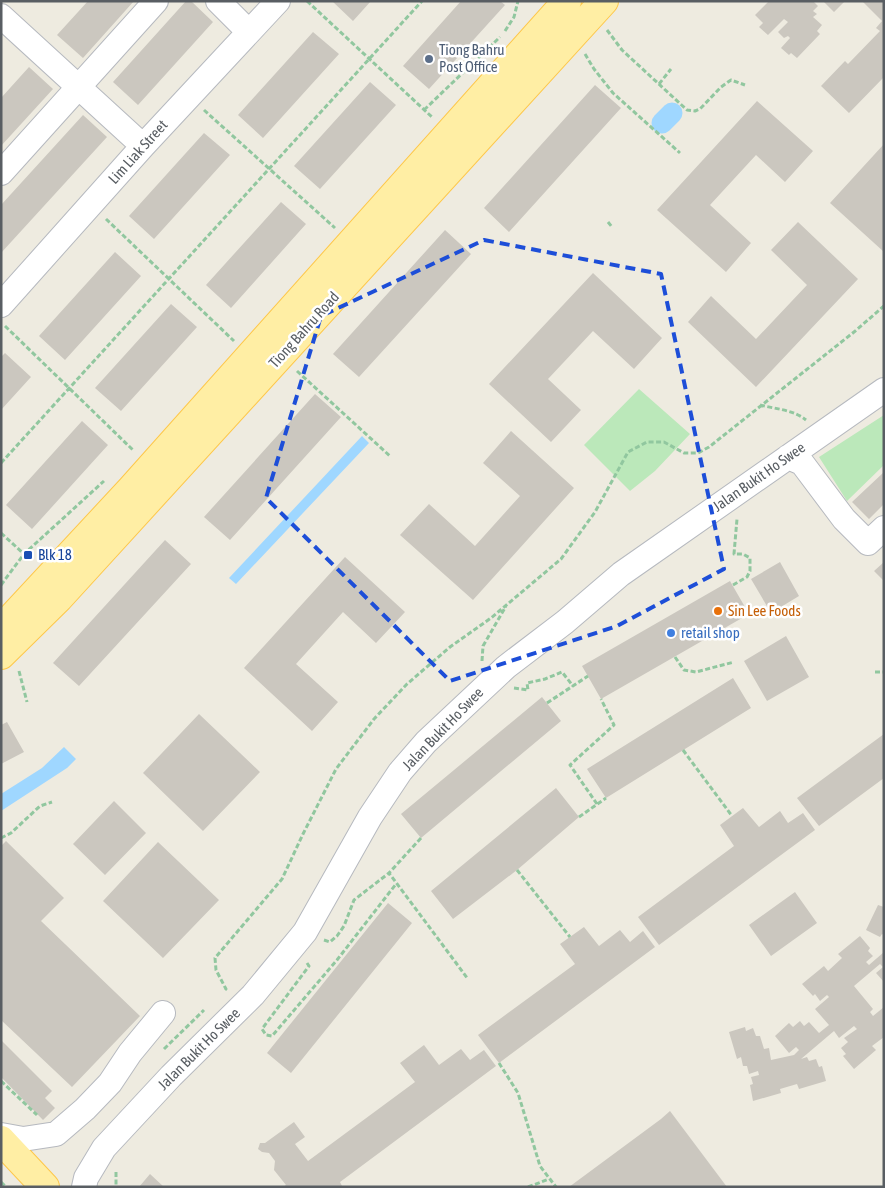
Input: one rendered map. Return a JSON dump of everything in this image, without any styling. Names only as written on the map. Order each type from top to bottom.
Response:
[{"type":"main road","name":"Tiong Bahru Road","points":[[1,629],[151,467],[449,132],[580,16]]},
{"type":"main road","name":"Tiong Bahru Road","points":[[1,656],[60,598],[280,356],[580,16]]},
{"type":"main road","points":[[1,1140],[45,1187]]},
{"type":"street","points":[[1,173],[156,1]]},
{"type":"street","points":[[218,1],[250,32]]},
{"type":"street","name":"Lim Liak Street","points":[[1,305],[143,146],[278,1]]},
{"type":"street","points":[[1,16],[143,146]]},
{"type":"street","name":"Jalan Bukit Ho Swee","points":[[84,1187],[86,1178],[104,1148],[198,1048],[253,995],[305,932],[370,817],[400,772],[426,742],[501,684],[622,574],[884,390]]},
{"type":"street","points":[[788,457],[802,463],[844,520],[868,543],[884,528]]},
{"type":"street","points":[[1,1135],[23,1139],[56,1134],[110,1083],[130,1053],[163,1013]]},
{"type":"path","points":[[307,1],[449,132]]},
{"type":"path","points":[[1,463],[422,1]]},
{"type":"path","points":[[505,31],[514,17],[518,1]]},
{"type":"path","points":[[580,16],[613,40],[687,110],[694,111],[700,109],[721,87],[731,80],[745,85]]},
{"type":"path","points":[[580,16],[594,69],[613,92],[680,153]]},
{"type":"path","points":[[424,110],[505,31],[519,21]]},
{"type":"path","points":[[659,84],[671,68]]},
{"type":"path","points":[[189,96],[351,242]]},
{"type":"path","points":[[91,205],[250,356]]},
{"type":"path","points":[[608,222],[612,227]]},
{"type":"path","points":[[1,322],[151,467]]},
{"type":"path","points":[[280,356],[391,457]]},
{"type":"path","points":[[760,405],[800,415],[820,434]]},
{"type":"path","points":[[733,585],[747,577],[750,571],[750,558],[743,554],[734,554],[738,515]]},
{"type":"path","points":[[1,533],[24,554]]},
{"type":"path","points":[[508,604],[483,646],[481,659],[501,684],[528,690],[527,683],[545,679],[562,672],[572,686]]},
{"type":"path","points":[[675,657],[684,670],[696,672],[734,662]]},
{"type":"path","points":[[875,672],[884,672]]},
{"type":"path","points":[[547,703],[588,676]]},
{"type":"path","points":[[597,804],[570,765],[614,725],[601,699]]},
{"type":"path","points":[[683,750],[732,816]]},
{"type":"path","points":[[579,817],[606,798]]},
{"type":"path","points":[[1,838],[11,833],[40,806],[52,802]]},
{"type":"path","points":[[316,938],[330,942],[337,936],[344,926],[354,900],[389,873],[421,838]]},
{"type":"path","points":[[516,870],[570,937]]},
{"type":"path","points":[[389,873],[468,979]]},
{"type":"path","points":[[309,966],[262,1029],[266,1034],[272,1036],[337,960],[396,884]]},
{"type":"path","points":[[499,1063],[518,1093],[540,1166],[556,1187]]},
{"type":"path","points":[[1,1080],[39,1118]]},
{"type":"path","points":[[116,1168],[116,1187]]},
{"type":"path","points":[[528,1187],[549,1178]]},
{"type":"path","points":[[1,1182],[6,1187]]},
{"type":"highlighted area","points":[[484,240],[661,274],[724,569],[617,626],[450,681],[266,498],[321,316]]},
{"type":"green space","points":[[639,389],[690,434],[655,471],[630,491],[584,445]]},
{"type":"green space","points":[[884,415],[884,465],[847,501],[819,457]]},
{"type":"water","points":[[362,436],[369,443],[236,584],[229,578]]},
{"type":"water","points":[[64,747],[76,759],[67,768],[1,811],[1,794],[42,768]]},
{"type":"building","points":[[88,1],[134,1],[83,58],[57,35]]},
{"type":"building","points":[[186,1],[191,1],[213,22],[138,105],[113,82]]},
{"type":"building","points":[[332,1],[371,1],[353,21]]},
{"type":"building","points":[[461,1],[500,1],[505,5],[429,89],[403,66]]},
{"type":"building","points":[[769,1],[813,1],[818,6],[813,11],[817,14],[813,17],[822,25],[817,31],[820,34],[797,58],[791,53],[789,55],[781,48],[790,38],[788,36],[784,38],[778,32],[788,22],[784,19],[768,35],[759,27],[763,23],[755,15]]},
{"type":"building","points":[[823,1],[845,1],[834,12]]},
{"type":"building","points":[[862,1],[884,1],[884,77],[849,113],[821,86],[845,61],[848,64],[880,31],[876,28],[882,21]]},
{"type":"building","points":[[313,32],[339,54],[263,138],[238,115]]},
{"type":"building","points":[[29,67],[53,89],[1,146],[1,98]]},
{"type":"building","points":[[370,82],[396,105],[320,189],[294,166]]},
{"type":"building","points":[[595,85],[621,108],[509,232],[484,208]]},
{"type":"building","points":[[757,101],[813,151],[785,182],[756,155],[710,205],[751,243],[726,272],[657,210]]},
{"type":"building","points":[[83,115],[107,137],[1,253],[1,205]]},
{"type":"building","points":[[204,133],[230,155],[154,239],[129,216]]},
{"type":"building","points":[[884,144],[884,252],[830,203]]},
{"type":"building","points":[[281,202],[306,224],[231,308],[206,285]]},
{"type":"building","points":[[798,222],[858,279],[756,387],[688,322],[711,296],[756,339],[807,285],[771,250]]},
{"type":"building","points":[[445,230],[471,254],[359,377],[333,354]]},
{"type":"building","points":[[115,252],[141,276],[65,360],[39,336]]},
{"type":"building","points":[[593,273],[662,338],[634,369],[593,331],[548,379],[581,410],[551,442],[489,384]]},
{"type":"building","points":[[171,304],[197,327],[121,411],[95,388]]},
{"type":"building","points":[[5,353],[31,377],[1,410],[1,357]]},
{"type":"building","points":[[315,394],[341,417],[230,540],[204,517]]},
{"type":"building","points":[[82,421],[108,445],[32,529],[6,505]]},
{"type":"building","points":[[511,431],[574,488],[473,600],[400,535],[429,504],[475,546],[520,496],[483,463]]},
{"type":"building","points":[[884,472],[884,504],[869,519],[852,502]]},
{"type":"building","points":[[165,540],[191,564],[79,686],[53,663]]},
{"type":"building","points":[[345,557],[405,612],[376,643],[343,612],[296,664],[338,702],[312,731],[244,668]]},
{"type":"building","points":[[780,562],[799,596],[771,613],[751,579]]},
{"type":"building","points":[[884,562],[884,581],[874,571]]},
{"type":"building","points":[[730,581],[749,614],[601,699],[582,666]]},
{"type":"building","points":[[786,636],[809,677],[767,701],[744,661]]},
{"type":"building","points":[[733,678],[751,708],[606,798],[587,769]]},
{"type":"building","points":[[542,697],[561,721],[421,838],[401,814]]},
{"type":"building","points":[[199,714],[260,772],[203,831],[143,773]]},
{"type":"building","points":[[7,722],[24,752],[1,764],[1,725]]},
{"type":"building","points":[[884,734],[884,778],[819,826],[797,798]]},
{"type":"building","points":[[556,788],[579,817],[517,870],[453,919],[431,891]]},
{"type":"building","points":[[114,801],[146,833],[105,875],[73,844]]},
{"type":"building","points":[[743,808],[759,827],[780,811],[788,823],[803,813],[815,830],[659,945],[638,917],[734,846],[720,825]]},
{"type":"building","points":[[6,841],[64,898],[41,921],[140,1016],[72,1087],[1,1020],[1,846]]},
{"type":"building","points":[[158,842],[219,900],[163,958],[103,901]]},
{"type":"building","points":[[795,892],[817,923],[771,956],[749,925]]},
{"type":"building","points":[[388,903],[412,923],[291,1073],[267,1053]]},
{"type":"building","points":[[878,905],[884,907],[884,935],[882,934],[880,937],[866,930]]},
{"type":"building","points":[[584,927],[599,946],[620,930],[630,942],[643,931],[655,947],[499,1063],[478,1035],[575,964],[560,944]]},
{"type":"building","points":[[860,936],[870,948],[868,951],[873,956],[866,962],[869,965],[884,952],[884,982],[876,973],[883,967],[880,964],[854,986],[873,1009],[870,1012],[873,1016],[884,1007],[884,1037],[872,1046],[876,1050],[854,1069],[843,1056],[846,1054],[841,1048],[848,1042],[844,1038],[857,1029],[854,1026],[839,1038],[834,1031],[801,1059],[807,1057],[809,1061],[816,1059],[819,1067],[822,1066],[826,1081],[799,1089],[797,1084],[780,1089],[781,1093],[753,1101],[750,1085],[753,1084],[751,1077],[759,1075],[758,1071],[749,1074],[747,1066],[743,1066],[741,1057],[737,1059],[729,1032],[745,1027],[746,1031],[753,1028],[756,1036],[760,1036],[764,1049],[769,1048],[771,1060],[794,1055],[799,1050],[796,1047],[789,1053],[775,1036],[789,1023],[793,1027],[800,1021],[804,1026],[809,1022],[819,1033],[829,1025],[815,1009],[829,997],[827,995],[820,1001],[815,994],[813,996],[802,984],[824,966],[828,971],[842,958],[838,954]]},
{"type":"building","points":[[1,1040],[52,1091],[45,1098],[55,1108],[43,1120],[1,1077]]},
{"type":"building","points":[[424,1045],[439,1065],[461,1049],[470,1060],[484,1050],[496,1066],[340,1182],[341,1187],[283,1187],[286,1185],[274,1170],[275,1161],[269,1153],[258,1149],[260,1143],[265,1143],[294,1122],[305,1137],[295,1144],[308,1161],[415,1082],[400,1063]]},
{"type":"building","points":[[670,1111],[727,1187],[569,1187],[661,1119]]},
{"type":"building","points":[[150,1174],[164,1187],[139,1187]]},
{"type":"waterway","points":[[662,123],[672,113]]},
{"type":"place","name":"Tiong Bahru Post Office","points":[[429,59]]},
{"type":"place","name":"Blk 18","points":[[28,555]]},
{"type":"place","name":"Sin Lee Foods","points":[[718,611]]},
{"type":"place","name":"retail shop","points":[[671,633]]}]
